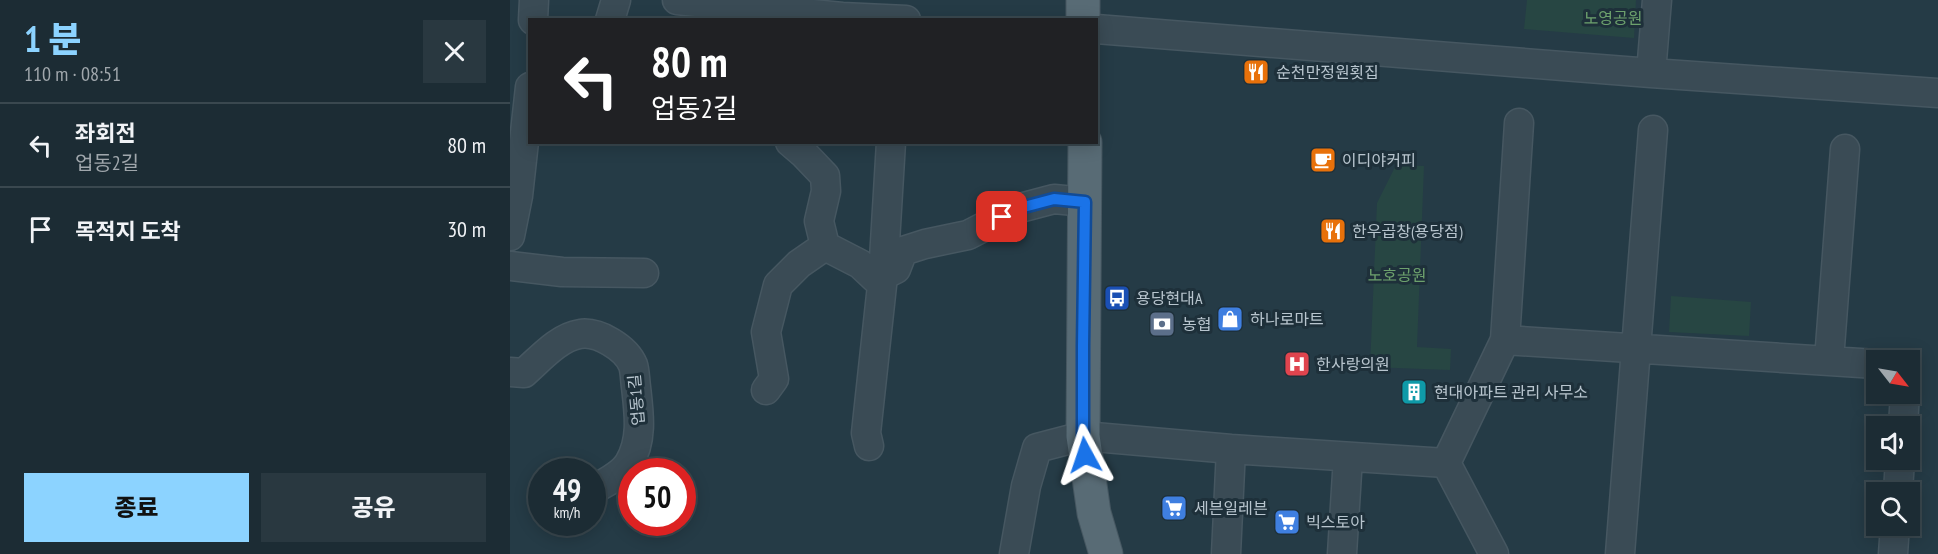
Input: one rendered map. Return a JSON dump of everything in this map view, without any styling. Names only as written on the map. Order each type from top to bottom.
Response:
[{"type":"main road","points":[[1083,0],[1083,18]]},
{"type":"main road","points":[[1085,144],[1083,436],[1094,513],[1106,554]]},
{"type":"street","points":[[533,18],[534,0]]},
{"type":"street","points":[[610,18],[616,0]]},
{"type":"street","points":[[677,0],[871,18]]},
{"type":"street","points":[[1651,73],[1657,0]]},
{"type":"street","points":[[1098,29],[1651,73],[1938,93]]},
{"type":"street","points":[[510,236],[518,196],[521,135],[528,98]]},
{"type":"street","points":[[1446,463],[1505,340],[1519,123]]},
{"type":"street","points":[[1620,554],[1653,130]]},
{"type":"street","points":[[792,144],[825,176],[825,191],[819,221],[825,246],[860,264],[876,279],[896,269],[903,251],[968,235],[1020,208],[1054,199],[1085,202]]},
{"type":"street","points":[[869,446],[866,433],[883,276],[891,144]]},
{"type":"street","points":[[1828,360],[1845,149]]},
{"type":"street","points":[[766,390],[774,379],[766,332],[778,285],[799,264],[825,246]]},
{"type":"street","points":[[510,266],[562,272],[644,273]]},
{"type":"street","name":"업동1길","points":[[510,372],[524,373],[560,342],[580,334],[597,336],[626,354],[633,366],[638,401],[637,446],[628,466],[606,483]]},
{"type":"street","points":[[1505,340],[1866,363]]},
{"type":"street","points":[[1014,554],[1026,486],[1037,448],[1083,436],[1232,449],[1446,463]]},
{"type":"street","points":[[1226,554],[1232,449]]},
{"type":"street","points":[[1342,554],[1348,457]]},
{"type":"street","points":[[1446,463],[1494,554]]},
{"type":"street","points":[[1893,554],[1894,536]]},
{"type":"green space","name":"노영공원","points":[[1527,0],[1636,0],[1634,38],[1524,29]]},
{"type":"green space","name":"노호공원","points":[[1396,165],[1424,166],[1417,347],[1451,349],[1450,370],[1370,367],[1377,203]]},
{"type":"green space","points":[[1671,296],[1751,302],[1749,336],[1669,332]]},
{"type":"place","name":"순천만정원횟집","points":[[1256,72]]},
{"type":"place","name":"이디야커피","points":[[1323,160]]},
{"type":"place","name":"한우곱창(용당점)","points":[[1333,231]]},
{"type":"place","name":"용당현대A","points":[[1117,298]]},
{"type":"place","name":"하나로마트","points":[[1230,319]]},
{"type":"place","name":"농협","points":[[1162,324]]},
{"type":"place","name":"한사랑의원","points":[[1297,364]]},
{"type":"place","name":"현대아파트 관리 사무소","points":[[1414,392]]},
{"type":"place","name":"세븐일레븐","points":[[1174,508]]},
{"type":"place","name":"빅스토아","points":[[1287,522]]},
{"type":"route","points":[[1002,217],[1020,208],[1054,199],[1085,202],[1083,436],[1085,455]]}]
